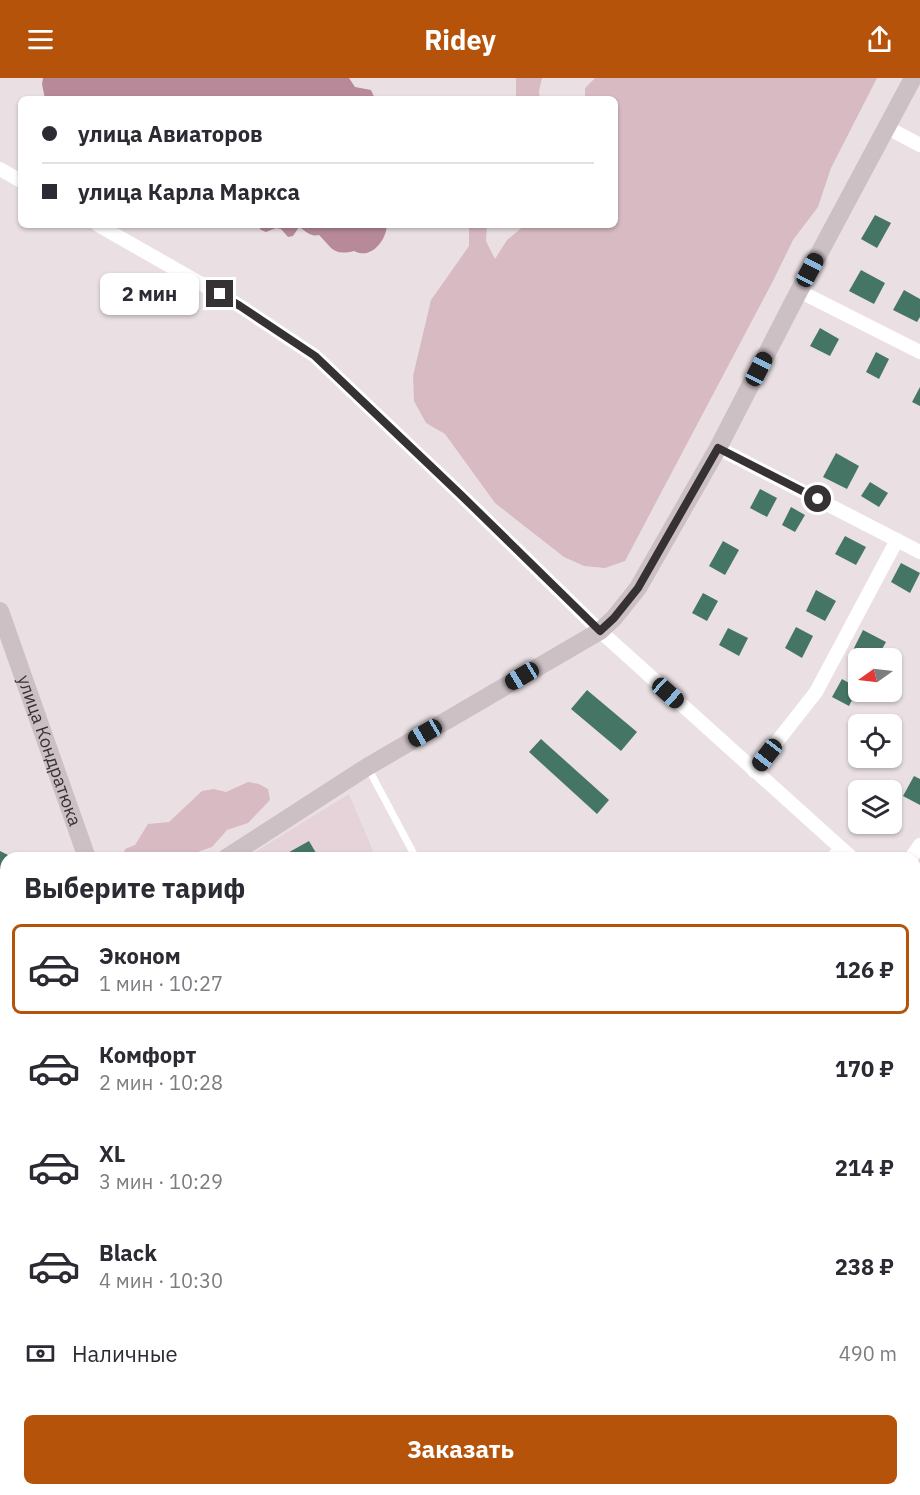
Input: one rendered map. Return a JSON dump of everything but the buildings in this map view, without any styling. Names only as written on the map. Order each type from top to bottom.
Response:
[{"type":"street","points":[[235,852],[367,766],[600,631],[614,618],[638,588],[718,448],[913,78]]},
{"type":"street","points":[[886,127],[920,145]]},
{"type":"street","points":[[0,169],[18,179]]},
{"type":"street","points":[[103,228],[240,306],[315,356],[600,631],[846,852]]},
{"type":"street","points":[[799,291],[920,352]]},
{"type":"street","points":[[718,448],[920,552]]},
{"type":"street","points":[[754,771],[816,692],[897,540]]},
{"type":"street","name":"улица Кондратюка","points":[[0,611],[85,852]]},
{"type":"lane","points":[[367,766],[413,852]]},
{"type":"lane","points":[[834,852],[839,846]]},
{"type":"shaded area","points":[[43,78],[349,78],[355,87],[371,90],[374,96],[44,96]]},
{"type":"shaded area","points":[[516,78],[542,78],[540,96],[516,96]]},
{"type":"shaded area","points":[[595,78],[877,78],[831,168],[818,207],[793,240],[625,561],[605,568],[584,566],[564,557],[495,503],[445,434],[426,423],[414,401],[413,376],[431,300],[469,246],[469,228],[487,228],[486,241],[495,259],[507,240],[521,228],[618,228],[618,96],[585,96],[585,88]]},
{"type":"shaded area","points":[[260,228],[276,228],[266,232]]},
{"type":"shaded area","points":[[276,228],[298,228],[293,236],[288,237],[281,229]]},
{"type":"shaded area","points":[[301,228],[386,228],[381,243],[366,253],[337,252],[319,235],[311,234]]},
{"type":"shaded area","points":[[248,782],[259,784],[268,789],[270,800],[248,823],[227,830],[212,847],[198,852],[124,852],[125,849],[135,845],[148,824],[169,822],[202,791],[214,789],[226,792]]},
{"type":"shaded area","points":[[349,794],[373,852],[255,852]]},
{"type":"route","points":[[220,294],[315,356],[600,631],[614,618],[638,588],[718,448],[818,499]]}]
